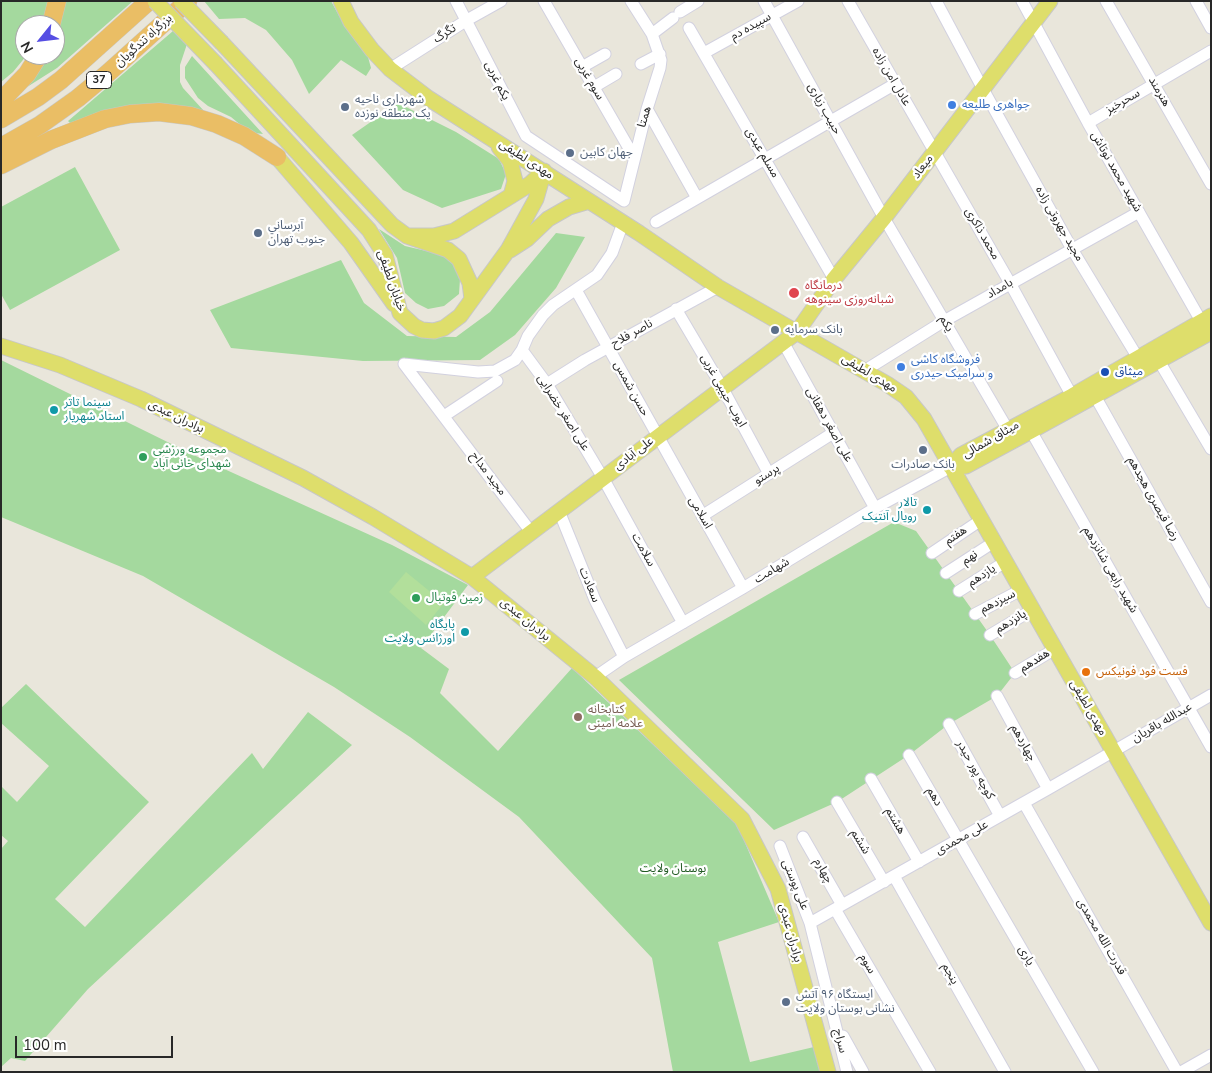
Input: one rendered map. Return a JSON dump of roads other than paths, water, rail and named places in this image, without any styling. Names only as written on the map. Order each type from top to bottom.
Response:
[{"type":"highway","points":[[54,15],[57,1]]},
{"type":"highway","name":"37","points":[[1,118],[38,97],[61,80],[149,1]]},
{"type":"highway","name":"بزرگراه تندگویان","points":[[1,147],[40,125],[72,102],[108,73],[188,1]]},
{"type":"highway","points":[[1,101],[21,81],[32,65]]},
{"type":"highway","points":[[1,165],[51,140],[105,119],[130,114],[159,112],[191,116],[217,124],[244,136],[277,157]]},
{"type":"main road","name":"خیابان لطیفی","points":[[155,1],[216,64],[373,236],[385,255],[400,313],[414,326],[422,330],[444,328],[460,316],[508,250]]},
{"type":"main road","points":[[181,1],[392,225],[407,236],[448,250],[459,259],[470,283],[472,299]]},
{"type":"main road","name":"مهدی لطیفی","points":[[341,1],[351,22],[372,50],[390,69],[428,98],[640,232],[718,287],[906,397],[924,419],[1211,923]]},
{"type":"main road","name":"میعاد","points":[[797,332],[834,279],[884,218],[1050,1]]},
{"type":"main road","points":[[492,138],[510,161],[515,181],[511,196]]},
{"type":"main road","points":[[277,157],[351,243],[400,313]]},
{"type":"main road","points":[[407,236],[434,236],[454,231],[530,184],[544,171]]},
{"type":"main road","points":[[508,250],[536,199],[544,171]]},
{"type":"main road","points":[[508,250],[527,239],[548,219],[569,207],[589,201]]},
{"type":"main road","name":"میثاق شمالی","points":[[951,467],[961,454],[1072,396],[1138,358],[1208,323]]},
{"type":"main road","name":"میثاق شمالی","points":[[951,467],[966,466],[1159,361],[1208,323]]},
{"type":"main road","name":"علی آبادی","points":[[472,577],[797,332]]},
{"type":"main road","name":"برادران عبدی","points":[[1,346],[60,365],[141,400],[303,478],[373,517],[472,577],[595,677],[742,819],[778,889],[828,1072]]},
{"type":"street","name":"یکم غربی","points":[[456,1],[524,132],[530,140],[554,156]]},
{"type":"street","name":"تگرگ","points":[[390,69],[467,20],[501,1]]},
{"type":"street","name":"سوم غربی","points":[[544,1],[634,157]]},
{"type":"street","name":"همتا","points":[[554,156],[624,201],[634,157],[660,68],[660,54],[652,34],[631,1]]},
{"type":"street","points":[[652,34],[698,1]]},
{"type":"street","name":"حبیب زیاری","points":[[764,1],[884,218]]},
{"type":"street","name":"سپیده دم","points":[[704,53],[798,1]]},
{"type":"street","name":"عادل امن زاده","points":[[848,1],[934,152]]},
{"type":"street","name":"مجید جهروتی زاده","points":[[936,1],[982,89],[1072,249],[1138,358]]},
{"type":"street","name":"شهید محمد نوتاش","points":[[1022,1],[1139,212],[1208,323]]},
{"type":"street","name":"هنرمند","points":[[1106,1],[1211,184]]},
{"type":"street","points":[[1196,1],[1211,28]]},
{"type":"street","name":"مسلم عبدی","points":[[689,28],[834,279]]},
{"type":"street","name":"سحرخیز","points":[[1088,123],[1211,51]]},
{"type":"street","points":[[582,67],[605,54]]},
{"type":"street","points":[[641,64],[660,54]]},
{"type":"street","points":[[594,87],[616,74]]},
{"type":"street","points":[[656,222],[895,84]]},
{"type":"street","points":[[647,109],[697,198]]},
{"type":"street","name":"محمد ذاکری","points":[[934,152],[1010,283],[1072,396]]},
{"type":"street","points":[[544,171],[554,156]]},
{"type":"street","name":"بامداد","points":[[864,371],[944,321],[1139,212]]},
{"type":"street","name":"یکم","points":[[884,218],[1008,430]]},
{"type":"street","points":[[522,350],[528,336],[543,315],[553,305],[597,274],[612,253],[623,223]]},
{"type":"street","name":"ناصر فلاح","points":[[546,384],[608,347],[718,287]]},
{"type":"street","name":"حسن شمس","points":[[576,290],[657,437]]},
{"type":"street","name":"ایوب حبیبی غربی","points":[[676,309],[769,474]]},
{"type":"street","name":"علی اصغر دهقانی","points":[[783,342],[875,508]]},
{"type":"street","name":"مجید مداح","points":[[522,350],[514,360],[495,371],[478,372],[404,364],[531,532]]},
{"type":"street","name":"علی اصغر خضرایی","points":[[522,350],[546,384],[603,478]]},
{"type":"street","points":[[1159,361],[1211,449]]},
{"type":"street","points":[[444,416],[497,381]]},
{"type":"street","name":"رضا قیصری هجدهم","points":[[1095,396],[1211,602]]},
{"type":"street","name":"شهید رابعی شانزدهم","points":[[1032,431],[1211,747]]},
{"type":"street","name":"پرستو","points":[[702,516],[833,434]]},
{"type":"street","name":"اسلامی","points":[[657,437],[743,588]]},
{"type":"street","name":"شهامت","points":[[595,677],[624,657],[875,508],[951,467]]},
{"type":"street","name":"سلامت","points":[[603,478],[683,623]]},
{"type":"street","name":"سعادت","points":[[559,511],[595,600],[624,657]]},
{"type":"street","name":"هفتم","points":[[932,553],[981,520]]},
{"type":"street","name":"نهم","points":[[946,573],[994,542]]},
{"type":"street","name":"یازدهم","points":[[959,591],[1005,562]]},
{"type":"street","name":"سیزدهم","points":[[975,614],[1021,590]]},
{"type":"street","name":"پانزدهم","points":[[990,635],[1032,610]]},
{"type":"street","name":"هفدهم","points":[[1015,674],[1054,649]]},
{"type":"street","name":"عبدالله باقریان","points":[[1113,752],[1211,695]]},
{"type":"street","name":"چهاردهم","points":[[997,696],[1048,789]]},
{"type":"street","name":"کوچه پور حیدر","points":[[950,724],[1000,816]]},
{"type":"street","name":"علی محمدی","points":[[810,923],[1113,752]]},
{"type":"street","name":"دهم","points":[[909,755],[958,840]]},
{"type":"street","name":"هشتم","points":[[871,779],[919,862]]},
{"type":"street","name":"ششم","points":[[837,802],[884,882]]},
{"type":"street","name":"قدرت الله محمدی","points":[[1024,803],[1179,1072]]},
{"type":"street","name":"چهارم","points":[[803,837],[839,907]]},
{"type":"street","name":"یاری","points":[[958,840],[1093,1072]]},
{"type":"street","name":"علی پوستی","points":[[780,846],[810,923]]},
{"type":"street","name":"پنجم","points":[[894,876],[1005,1072]]},
{"type":"street","name":"سوم","points":[[839,907],[930,1072]]},
{"type":"street","name":"سراج","points":[[810,923],[847,1072]]},
{"type":"street","points":[[835,1023],[863,1072]]},
{"type":"street","points":[[1179,1072],[1211,1055]]},
{"type":"place","name":"جواهری طلیعه","points":[[952,105]]},
{"type":"place","name":"شهرداری ناحیه یک منطقه نوزده","points":[[345,107]]},
{"type":"place","name":"جهان کابین","points":[[570,153]]},
{"type":"place","name":"آبرساني جنوب تهران","points":[[258,233]]},
{"type":"place","name":"درمانگاه شبانه‌روزی سینوهه","points":[[794,293]]},
{"type":"place","name":"بانک سرمایه","points":[[775,330]]},
{"type":"place","name":"فروشگاه کاشی و سرامیک حیدری","points":[[901,367]]},
{"type":"place","name":"میثاق","points":[[1105,372]]},
{"type":"place","name":"سینما تاتر استاد شهریار","points":[[54,410]]},
{"type":"place","name":"بانک صادرات","points":[[923,450]]},
{"type":"place","name":"مجموعه ورزشی شهدای خانی آباد","points":[[143,457]]},
{"type":"place","name":"تالار رویال آنتیک","points":[[927,510]]},
{"type":"place","name":"زمین فوتبال","points":[[416,598]]},
{"type":"place","name":"پایگاه اورژانس ولایت","points":[[465,632]]},
{"type":"place","name":"فست فود فونیکس","points":[[1086,672]]},
{"type":"place","name":"کتابخانه علامه امینی","points":[[578,717]]},
{"type":"place","name":"ایستگاه ۹۶ آتش نشانی بوستان ولایت","points":[[786,1002]]},
{"type":"park label","name":"بوستان ولایت","points":[[673,869]]}]
